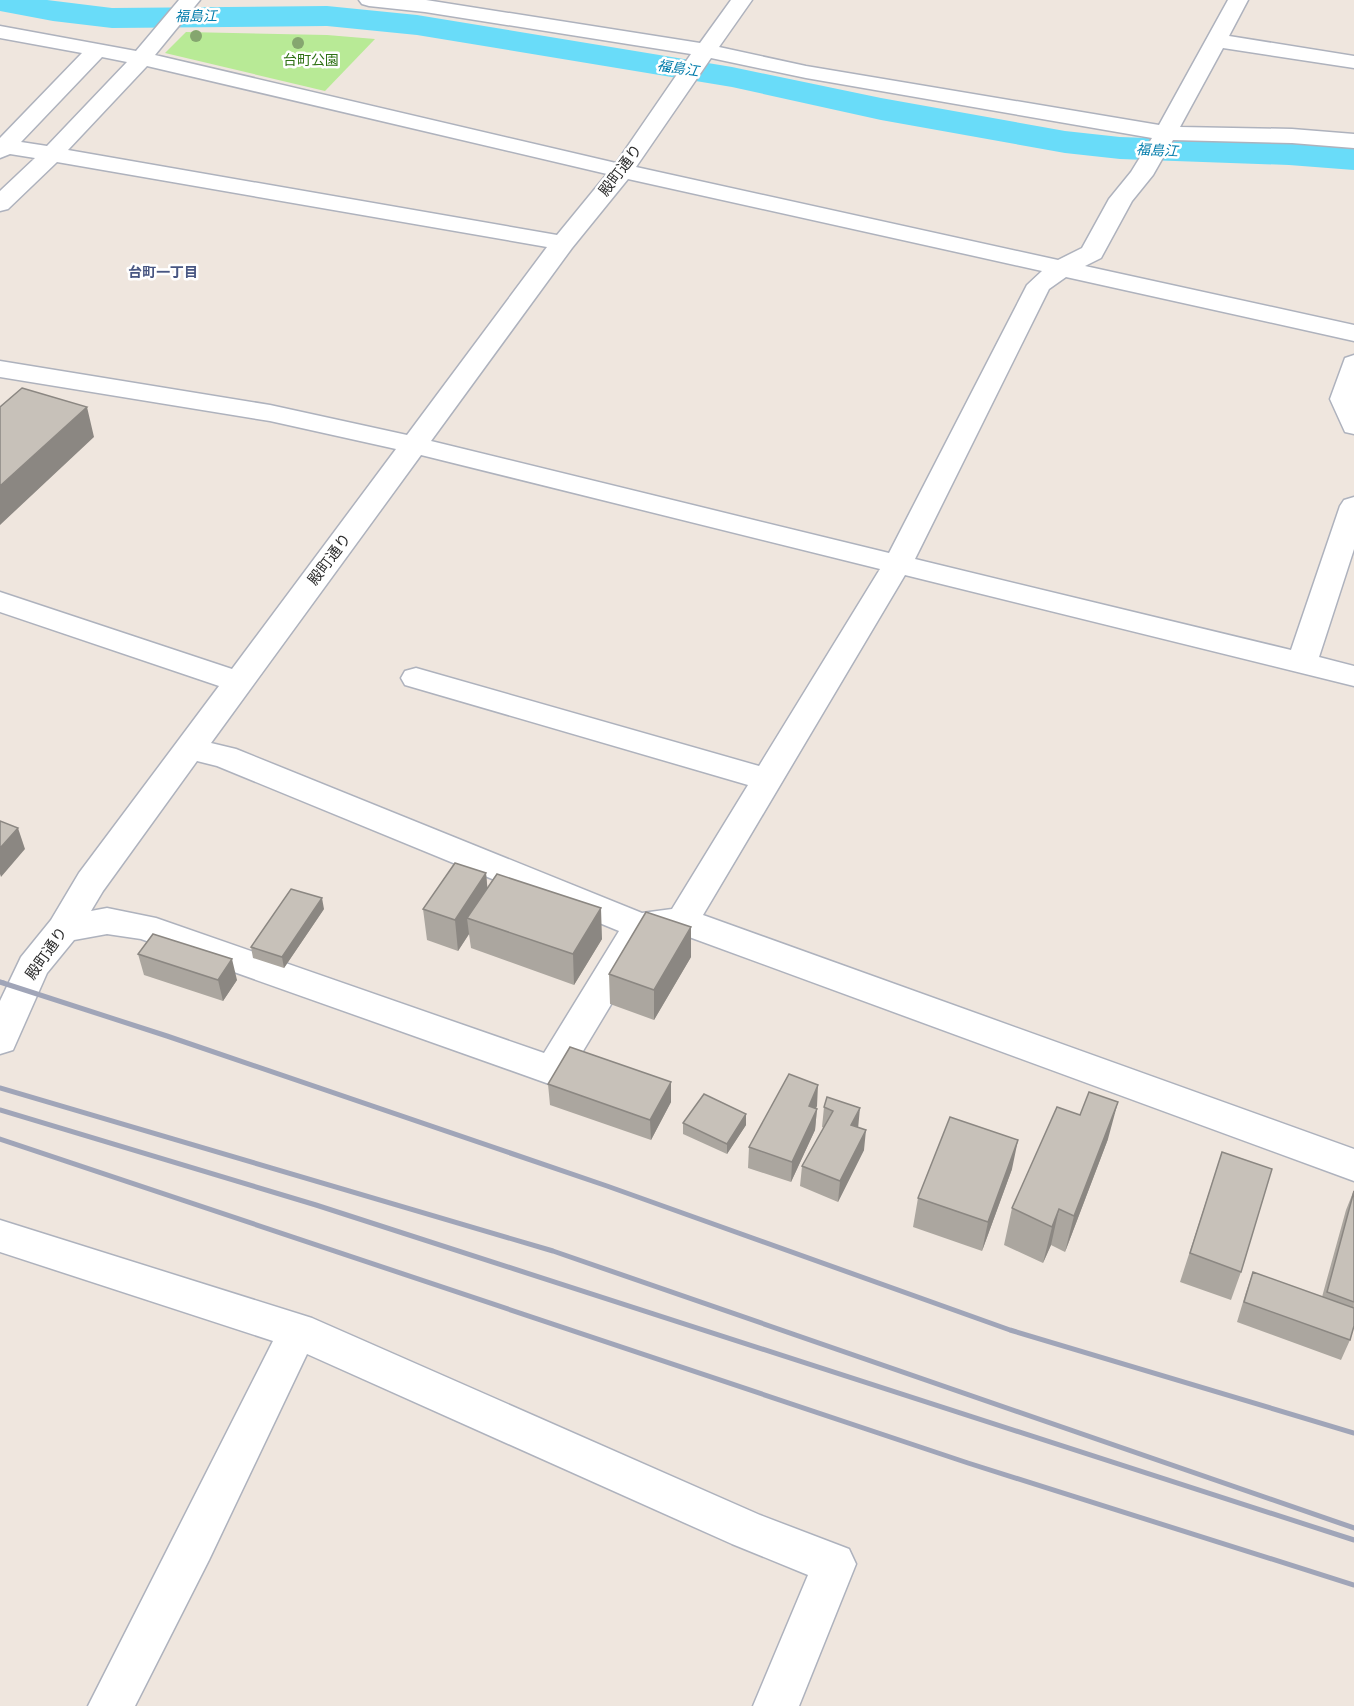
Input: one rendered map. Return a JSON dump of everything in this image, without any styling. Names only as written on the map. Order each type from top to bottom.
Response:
[{"type":"street","points":[[369,0],[425,6],[703,53],[1163,136],[1292,136],[1354,141]]},
{"type":"street","name":"殿町通り","points":[[0,1040],[33,966],[63,929],[91,882],[563,243],[622,171],[677,89],[742,0]]},
{"type":"street","points":[[682,921],[897,565],[1039,285],[1062,268],[1092,253],[1121,199],[1141,175],[1238,0]]},
{"type":"street","points":[[0,204],[52,154],[147,51],[188,1]]},
{"type":"street","points":[[0,32],[97,50],[147,51],[622,171],[1354,333]]},
{"type":"street","points":[[1215,40],[1354,62]]},
{"type":"street","points":[[2,148],[97,50]]},
{"type":"street","points":[[2,148],[52,154],[563,243]]},
{"type":"street","points":[[1354,363],[1343,399],[1354,426]]},
{"type":"street","points":[[0,369],[270,413],[414,445],[1354,676]]},
{"type":"street","points":[[1302,663],[1354,506]]},
{"type":"street","points":[[0,602],[238,682]]},
{"type":"street","points":[[416,678],[768,780]]},
{"type":"street","points":[[191,749],[225,757],[640,926],[682,921],[1354,1165]]},
{"type":"street","points":[[63,929],[107,921],[144,927],[552,1071],[640,926]]},
{"type":"street","points":[[0,1236],[298,1331],[747,1530],[834,1564],[776,1706]]},
{"type":"street","points":[[111,1706],[194,1545],[298,1331]]},
{"type":"green space","name":"台町公園","points":[[186,32],[327,35],[375,39],[325,91],[165,53]]},
{"type":"building","points":[[22,388],[87,407],[0,486],[0,407]]},
{"type":"building","points":[[0,821],[18,828],[0,848]]},
{"type":"building","points":[[455,863],[486,873],[455,920],[423,909]]},
{"type":"building","points":[[497,874],[601,908],[573,954],[467,918]]},
{"type":"building","points":[[291,889],[322,898],[282,957],[251,947]]},
{"type":"building","points":[[646,912],[691,927],[654,990],[609,974]]},
{"type":"building","points":[[153,934],[232,959],[218,980],[138,954]]},
{"type":"building","points":[[570,1047],[671,1082],[650,1120],[548,1084]]},
{"type":"building","points":[[789,1074],[818,1085],[809,1106],[817,1109],[792,1162],[749,1147]]},
{"type":"building","points":[[1089,1092],[1118,1102],[1074,1216],[1059,1209],[1052,1227],[1012,1208],[1057,1107],[1080,1115]]},
{"type":"building","points":[[704,1094],[746,1114],[727,1144],[683,1123]]},
{"type":"building","points":[[827,1097],[860,1108],[851,1125],[866,1130],[840,1181],[802,1166],[833,1111],[824,1107]]},
{"type":"building","points":[[950,1117],[1018,1140],[988,1222],[918,1198]]},
{"type":"building","points":[[1222,1152],[1272,1169],[1241,1272],[1190,1253]]},
{"type":"building","points":[[1354,1191],[1354,1302],[1327,1292]]},
{"type":"building","points":[[1253,1272],[1354,1308],[1354,1326],[1350,1340],[1244,1302]]},
{"type":"waterway","name":"福島江","points":[[0,1],[53,11],[112,18],[327,16],[417,25],[732,77],[881,109],[1065,142],[1120,148],[1289,154],[1354,159]]},
{"type":"railway","points":[[4,983],[0,982],[167,1036],[607,1186],[1010,1330],[1354,1433]]},
{"type":"railway","points":[[0,1088],[553,1251],[1354,1528]]},
{"type":"railway","points":[[0,1110],[316,1205],[1354,1540]]},
{"type":"railway","points":[[0,1139],[968,1463],[1354,1585]]},
{"type":"district","name":"台町一丁目","points":[[163,272]]}]
